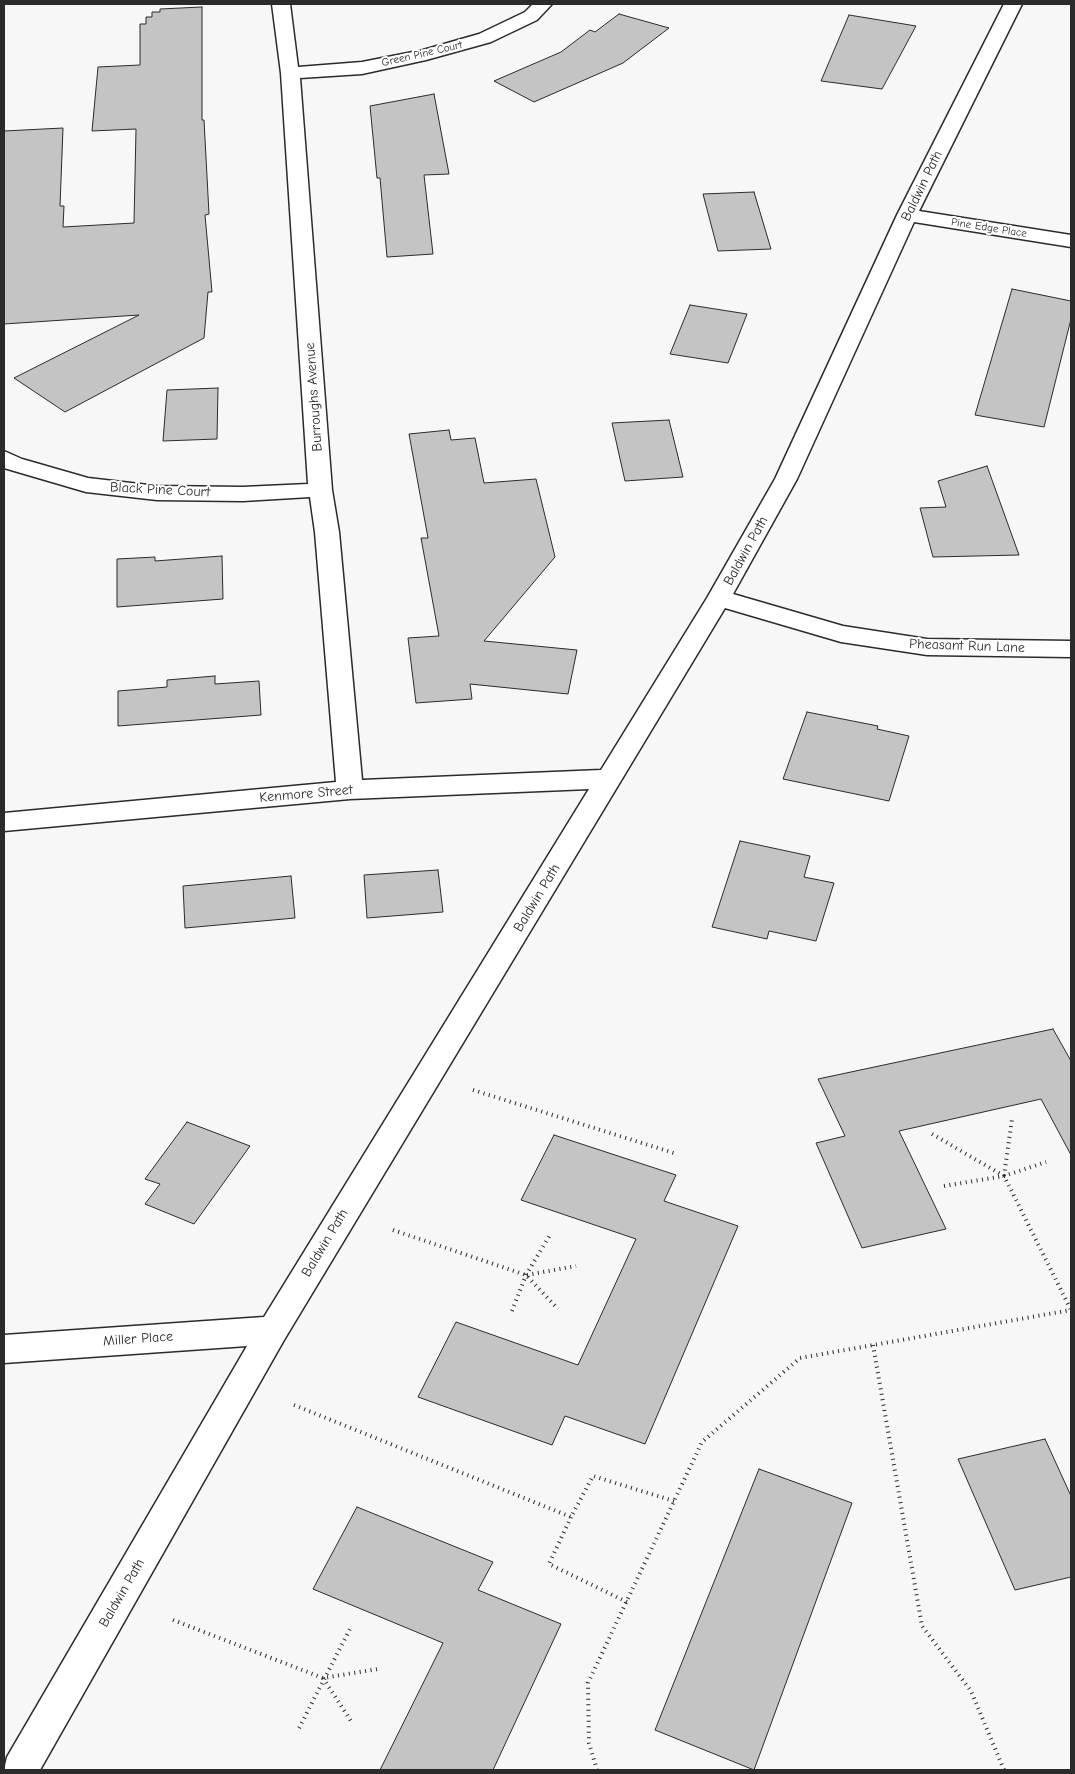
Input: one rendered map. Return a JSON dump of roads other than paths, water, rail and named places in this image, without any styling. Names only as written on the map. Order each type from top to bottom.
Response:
[{"type":"street","name":"Burroughs Avenue","points":[[281,4],[290,73],[320,490],[327,532],[350,790]]},
{"type":"street","name":"Green Pine Court","points":[[290,73],[362,68],[426,55],[485,38],[531,16],[543,4]]},
{"type":"street","name":"Baldwin Path","points":[[20,1770],[273,1330],[610,779],[719,598],[786,479],[907,215],[1013,4]]},
{"type":"street","name":"Pine Edge Place","points":[[907,215],[1071,240]]},
{"type":"street","name":"Black Pine Court","points":[[4,458],[14,464],[86,486],[157,493],[243,494],[320,490]]},
{"type":"street","name":"Pheasant Run Lane","points":[[719,598],[841,634],[889,642],[927,647],[1071,649]]},
{"type":"street","name":"Kenmore Street","points":[[4,822],[350,790],[610,779]]},
{"type":"street","name":"Miller Place","points":[[4,1349],[273,1330]]}]
